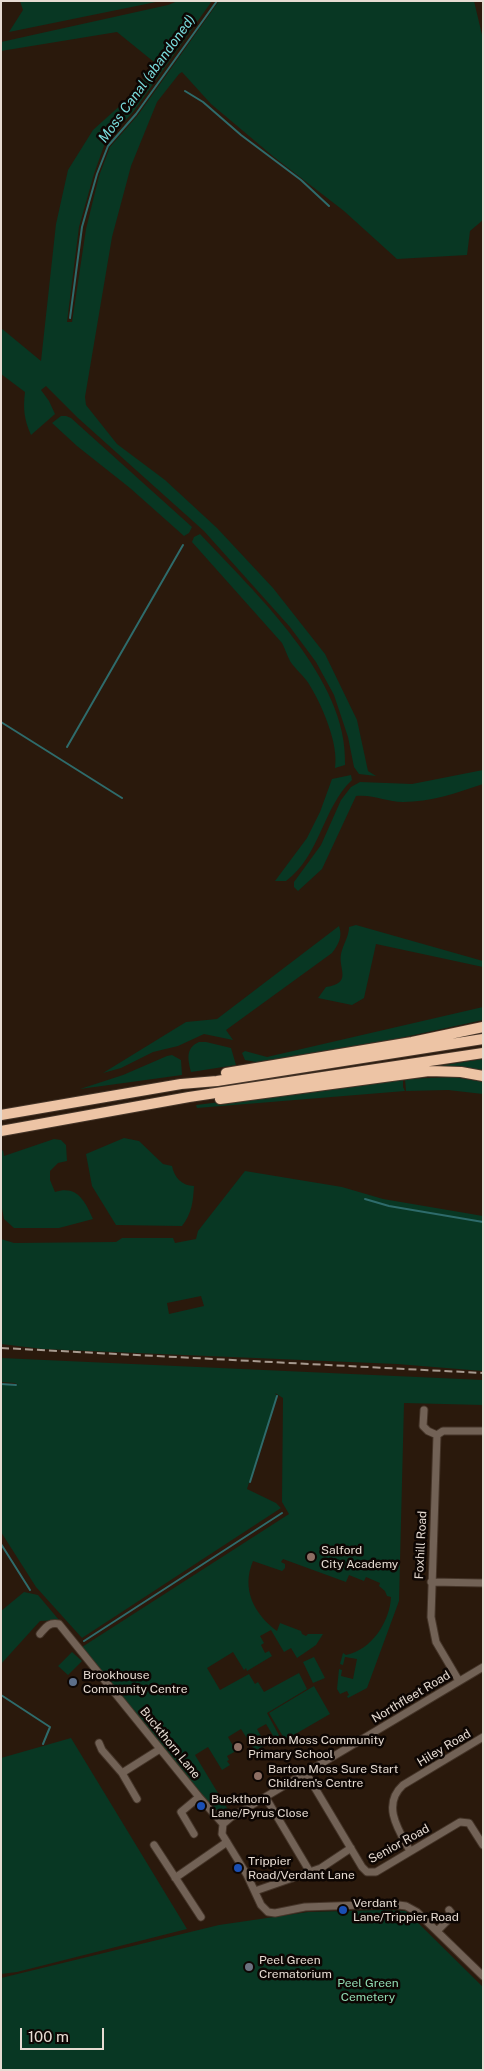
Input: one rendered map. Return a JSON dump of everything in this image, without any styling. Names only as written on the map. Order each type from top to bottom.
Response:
[{"type":"highway","points":[[181,1084],[215,1075],[402,1044],[483,1027]]},
{"type":"highway","points":[[406,1052],[483,1033]]},
{"type":"highway","points":[[1,1115],[181,1084],[217,1081],[483,1039]]},
{"type":"highway","points":[[1,1131],[190,1097],[483,1052]]},
{"type":"highway","points":[[144,1106],[189,1103],[429,1071],[460,1072],[483,1076]]},
{"type":"street","points":[[424,1410],[423,1426],[428,1432],[437,1435],[443,1431],[483,1431]]},
{"type":"street","name":"Foxhill Road","points":[[437,1435],[430,1582],[431,1617],[436,1642],[459,1682]]},
{"type":"street","points":[[430,1582],[483,1583]]},
{"type":"street","name":"Buckthorn Lane","points":[[40,1634],[53,1622],[59,1624],[160,1749],[224,1824]]},
{"type":"street","name":"Northfleet Road","points":[[224,1824],[230,1818],[483,1667]]},
{"type":"street","name":"Hiley Road","points":[[410,1851],[398,1828],[392,1811],[394,1795],[403,1785],[483,1738]]},
{"type":"street","points":[[99,1743],[102,1750],[122,1773],[137,1799]]},
{"type":"street","points":[[122,1773],[160,1749]]},
{"type":"street","name":"Senior Road","points":[[306,1774],[364,1870],[372,1873],[462,1822],[467,1822],[471,1826],[483,1845]]},
{"type":"street","points":[[194,1834],[182,1812],[200,1797]]},
{"type":"street","points":[[266,1798],[310,1872]]},
{"type":"street","points":[[224,1824],[222,1832],[227,1842],[261,1905],[271,1912],[305,1907],[403,1905],[417,1912],[483,1976]]},
{"type":"street","points":[[175,1878],[227,1842]]},
{"type":"street","points":[[154,1845],[201,1917]]},
{"type":"street","points":[[255,1891],[321,1868],[351,1848]]},
{"type":"street","points":[[437,1931],[453,1916],[449,1910]]},
{"type":"green space","points":[[20,1],[161,1],[9,32],[23,10]]},
{"type":"green space","points":[[178,1],[212,1],[134,111],[105,143],[79,227],[67,322],[72,322],[86,229],[99,176],[110,147],[138,115],[219,1],[474,1],[483,39],[483,220],[470,231],[467,255],[397,259],[344,211],[274,157],[211,104],[182,72],[157,102],[131,166],[112,237],[85,397],[86,405],[117,444],[165,480],[217,528],[273,588],[325,654],[357,720],[368,771],[376,776],[359,774],[354,767],[348,737],[334,695],[316,662],[290,627],[204,531],[78,418],[46,386],[41,390],[55,414],[31,435],[25,414],[25,392],[1,374],[1,328],[41,361],[56,224],[68,170],[93,130],[134,93],[154,62],[117,32],[1,51],[1,42],[168,5]]},
{"type":"green space","points":[[61,416],[71,418],[192,527],[189,533],[184,536],[52,423]]},
{"type":"green space","points":[[200,534],[271,610],[295,639],[315,670],[332,701],[342,733],[345,765],[335,768],[336,758],[332,736],[324,713],[309,684],[290,661],[282,643],[192,542],[194,537]]},
{"type":"green space","points":[[483,770],[483,784],[433,799],[403,802],[368,796],[356,796],[322,869],[298,891],[294,887],[294,882],[321,845],[341,800],[351,787],[360,782],[412,784]]},
{"type":"green space","points":[[351,775],[352,780],[334,804],[307,858],[286,881],[275,881],[307,838],[320,812],[332,779]]},
{"type":"green space","points":[[356,925],[483,961],[483,967],[376,944],[364,998],[352,1005],[318,998],[326,987],[334,985],[342,979],[342,950],[349,927]]},
{"type":"green space","points":[[339,926],[340,937],[332,953],[226,1030],[233,1040],[204,1034],[178,1046],[153,1052],[121,1068],[103,1073],[186,1022],[217,1019]]},
{"type":"green space","points":[[483,1007],[483,1020],[400,1038],[256,1062],[245,1060],[242,1053],[245,1051],[267,1057]]},
{"type":"green space","points":[[199,1042],[231,1048],[236,1065],[191,1072],[190,1051]]},
{"type":"green space","points":[[172,1055],[181,1060],[182,1075],[80,1089],[123,1075]]},
{"type":"green space","points":[[483,1059],[483,1070],[432,1067]]},
{"type":"green space","points":[[454,1077],[483,1082],[483,1094],[448,1090],[406,1091],[405,1079]]},
{"type":"green space","points":[[403,1080],[405,1091],[197,1108],[196,1105]]},
{"type":"green space","points":[[124,1138],[139,1141],[163,1164],[172,1166],[179,1180],[194,1186],[188,1217],[182,1226],[116,1225],[92,1186],[86,1154]]},
{"type":"green space","points":[[54,1139],[61,1140],[66,1145],[67,1161],[58,1163],[50,1171],[50,1180],[55,1192],[63,1190],[75,1193],[87,1206],[93,1219],[59,1228],[14,1228],[4,1219],[1,1203],[1,1152],[3,1150],[4,1156]]},
{"type":"green space","points":[[245,1171],[342,1187],[383,1199],[483,1216],[483,1371],[397,1364],[43,1349],[1,1344],[1,1239],[14,1243],[116,1242],[122,1238],[173,1238],[175,1243],[196,1239],[198,1231]],"holes":[[[201,1296],[204,1306],[169,1314],[167,1303]]]},
{"type":"green space","points":[[1,1358],[483,1380],[483,1405],[404,1403],[399,1601],[367,1688],[348,1698],[347,1691],[340,1694],[337,1689],[339,1669],[342,1670],[341,1676],[353,1679],[357,1659],[345,1657],[343,1665],[340,1664],[343,1653],[346,1655],[364,1647],[383,1625],[390,1606],[391,1597],[387,1596],[385,1591],[379,1586],[380,1583],[366,1577],[364,1581],[349,1575],[346,1582],[283,1559],[281,1562],[285,1564],[285,1568],[282,1571],[253,1561],[248,1581],[249,1591],[256,1609],[262,1617],[277,1631],[280,1623],[301,1631],[306,1636],[308,1634],[323,1634],[316,1645],[297,1658],[291,1648],[284,1652],[271,1630],[260,1636],[264,1643],[261,1645],[265,1653],[269,1651],[272,1656],[247,1671],[246,1668],[244,1670],[233,1652],[207,1668],[220,1690],[249,1674],[255,1684],[258,1682],[264,1692],[299,1673],[307,1689],[267,1713],[281,1739],[277,1742],[266,1724],[257,1729],[266,1745],[255,1751],[241,1729],[228,1737],[236,1751],[227,1756],[229,1760],[227,1761],[230,1765],[222,1770],[208,1747],[195,1755],[230,1813],[223,1818],[219,1817],[82,1647],[289,1514],[282,1502],[283,1398],[275,1393],[277,1396],[247,1489],[276,1503],[281,1508],[82,1638],[36,1587],[1,1532],[1,1385],[18,1385],[1,1382]]},
{"type":"green space","points":[[24,1592],[38,1595],[59,1620],[40,1621],[1,1664],[1,1611]]},
{"type":"green space","points":[[72,1652],[82,1661],[68,1675],[58,1666]]},
{"type":"green space","points":[[314,1657],[325,1678],[313,1683],[303,1662]]},
{"type":"green space","points":[[314,1686],[330,1714],[285,1740],[269,1713]]},
{"type":"green space","points":[[71,1738],[187,1929],[17,1972],[1,1974],[1,1758]]},
{"type":"green space","name":"Peel Green Cemetery","points":[[406,1911],[483,1987],[483,2070],[1,2070],[1,1978],[219,1925],[308,1912]]},
{"type":"waterway","name":"Moss Canal (abandoned)","points":[[70,318],[82,227],[97,174],[108,146],[136,114],[217,1]]},
{"type":"waterway","points":[[185,91],[203,102],[241,135],[301,180],[329,206]]},
{"type":"waterway","points":[[67,747],[183,545]]},
{"type":"waterway","points":[[1,722],[122,798]]},
{"type":"waterway","points":[[365,1199],[389,1206],[483,1222]]},
{"type":"waterway","points":[[1,1384],[16,1385]]},
{"type":"waterway","points":[[250,1482],[277,1396]]},
{"type":"waterway","points":[[84,1641],[282,1513]]},
{"type":"waterway","points":[[1,1544],[30,1590]]},
{"type":"waterway","points":[[1,1695],[50,1727],[43,1744]]},
{"type":"railway","points":[[1,1348],[483,1373]]},
{"type":"place","name":"Salford City Academy","points":[[311,1557]]},
{"type":"place","name":"Brookhouse Community Centre","points":[[73,1682]]},
{"type":"place","name":"Barton Moss Community Primary School","points":[[238,1747]]},
{"type":"place","name":"Barton Moss Sure Start Children's Centre","points":[[258,1776]]},
{"type":"place","name":"Buckthorn Lane/Pyrus Close","points":[[201,1806]]},
{"type":"place","name":"Trippier Road/Verdant Lane","points":[[238,1868]]},
{"type":"place","name":"Verdant Lane/Trippier Road","points":[[343,1910]]},
{"type":"place","name":"Peel Green Crematorium","points":[[249,1967]]}]
